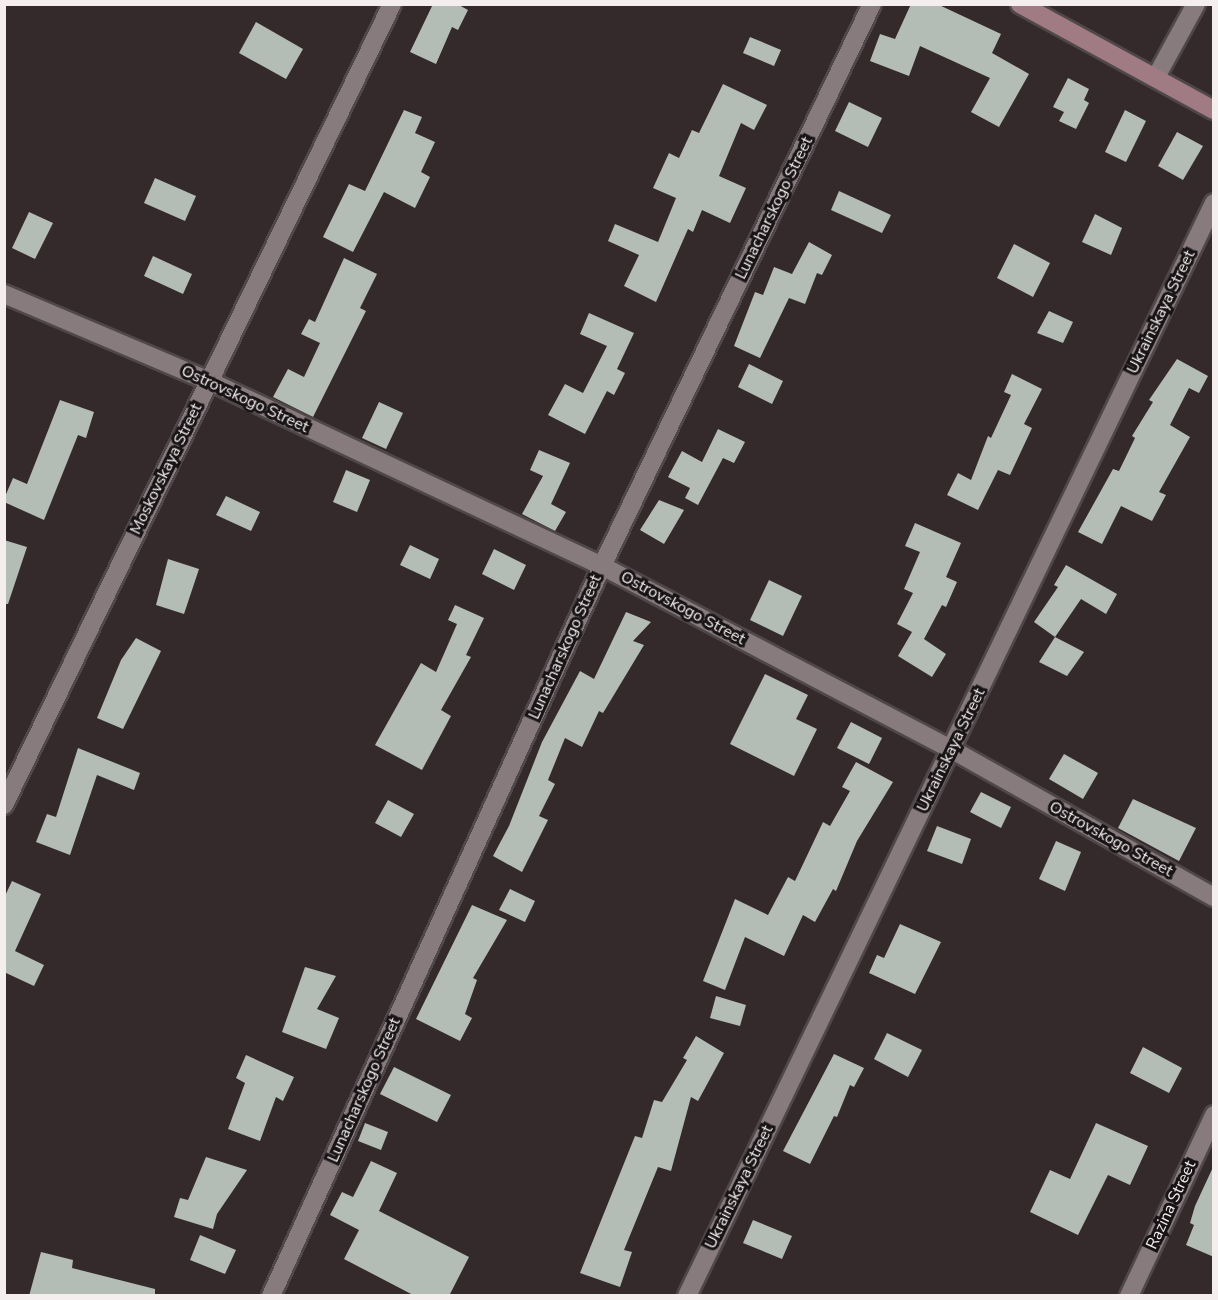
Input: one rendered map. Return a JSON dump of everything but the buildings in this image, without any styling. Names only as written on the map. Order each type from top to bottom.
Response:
[{"type":"street","name":"Moskovskaya Street","points":[[4,805],[392,4]]},
{"type":"street","name":"Lunacharskogo Street","points":[[271,1296],[602,566],[872,4]]},
{"type":"street","points":[[1020,4],[1214,110]]},
{"type":"street","points":[[1156,77],[1196,4]]},
{"type":"street","name":"Ukrainskaya Street","points":[[687,1296],[1214,203]]},
{"type":"street","name":"Ostrovskogo Street","points":[[4,294],[209,381],[602,566],[951,749],[1214,897]]},
{"type":"street","name":"Razina Street","points":[[1129,1296],[1214,1115]]}]
